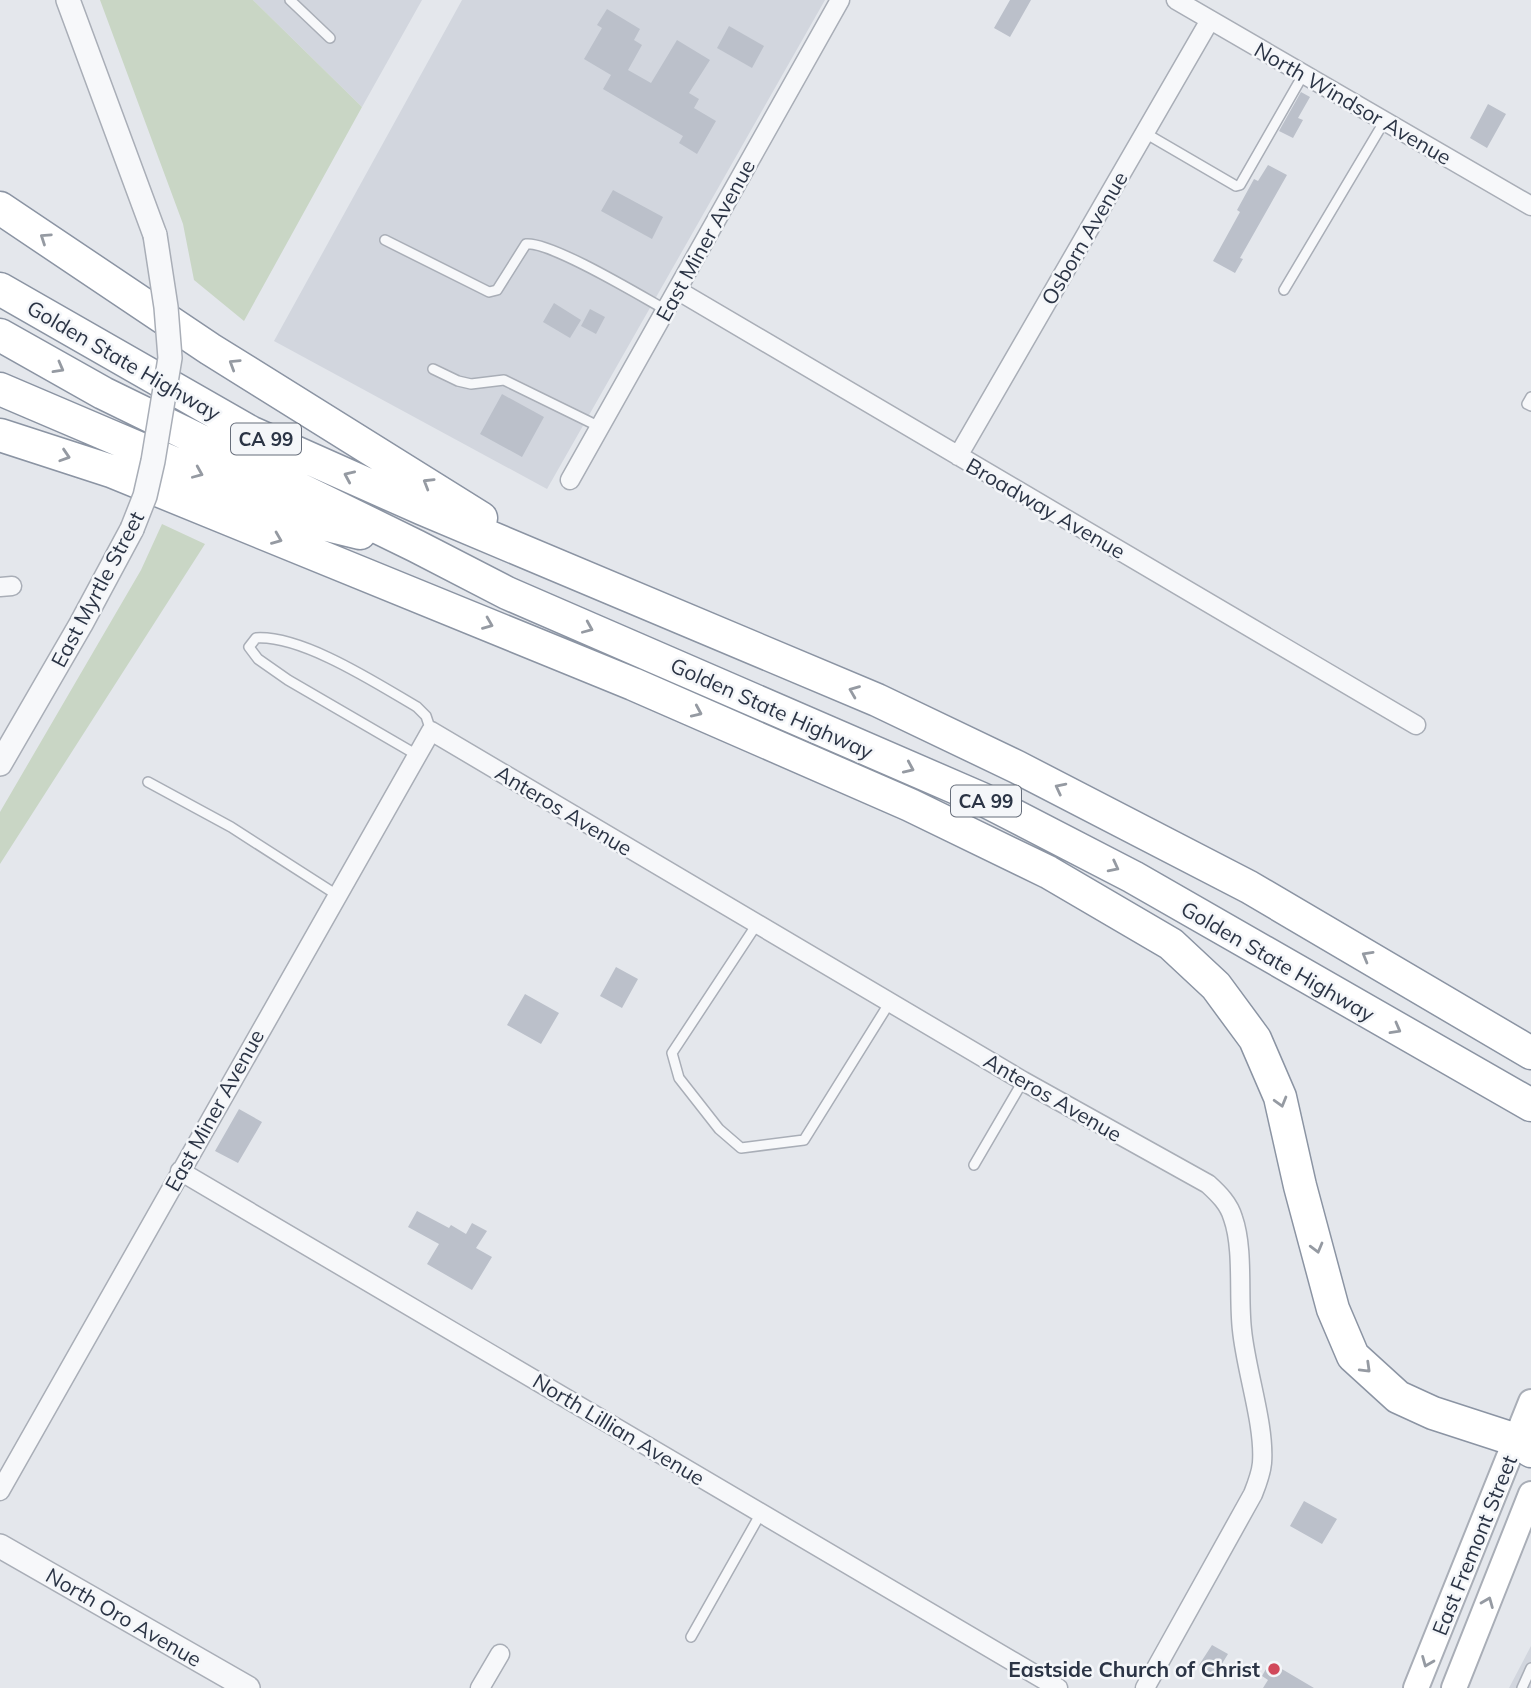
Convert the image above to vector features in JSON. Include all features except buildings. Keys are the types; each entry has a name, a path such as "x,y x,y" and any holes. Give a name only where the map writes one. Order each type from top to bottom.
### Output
{"highway":[{"path":"0,208 210,349 432,485 546,561"},
{"name":"Golden State Highway","path":"0,289 250,432 546,561 877,700 1017,766 1249,887 1531,1053"},
{"name":"Golden State Highway","path":"0,335 103,393 507,593 982,799 1133,877 1531,1105"},
{"path":"0,389 307,520 416,546"},
{"path":"0,435 111,471 646,690 910,805 1048,872 1171,944 1216,986 1255,1039 1280,1097 1300,1186 1334,1309 1353,1356 1398,1397 1433,1413 1526,1442"}],"main road":[{"name":"East Fremont Street","path":"1416,1688 1526,1442 1531,1402"},
{"name":"East Fremont Street","path":"1454,1688 1531,1494"}],"street":[{"name":"East Myrtle Street","path":"0,764 132,529 145,496 153,461 170,358 166,307 155,235 68,0"},
{"name":"East Miner Avenue","path":"570,480 840,0"},
{"name":"North Windsor Avenue","path":"1176,0 1531,206"},
{"name":"Osborn Avenue","path":"958,456 1210,20"},
{"name":"Broadway Avenue","path":"677,290 1416,725"},
{"name":"East Miner Avenue","path":"0,1491 430,731"},
{"name":"Anteros Avenue","path":"430,731 1023,1081 1208,1184 1227,1204 1234,1219 1244,1349 1261,1440 1260,1474 1253,1494 1145,1688"},
{"name":"North Lillian Avenue","path":"180,1171 1058,1688"},
{"name":"North Oro Avenue","path":"0,1546 248,1688"},
{"path":"480,1688 500,1654"}],"lane":[{"path":"290,0 330,38"},
{"path":"1144,133 1240,186 1303,75"},
{"path":"1284,290 1384,122"},
{"path":"385,240 489,292 497,290 526,244 535,243 579,263 666,310"},
{"path":"433,369 458,382 471,384 503,380 600,427"},
{"path":"1531,397 1527,404 1531,406"},
{"path":"417,754 288,680 258,659 249,647 256,638 270,637 320,654 417,707 426,716 430,731"},
{"path":"148,782 231,827 337,895"},
{"path":"757,924 672,1053 679,1078 719,1129 741,1148 804,1140 890,1002"},
{"path":"974,1165 1023,1081"},
{"path":"691,1637 761,1513"},
{"path":"1522,1688 1531,1668"}],"shaded area":[{"path":"253,0 422,0 362,107"},
{"path":"462,0 825,0 547,489 274,341"},
{"path":"1531,1646 1531,1688 1509,1688"}],"green space":[{"path":"100,0 253,0 362,107 244,321 194,280 183,224"},
{"path":"162,524 205,544 0,864 0,812 141,570"}],"place":[{"name":"Eastside Church of Christ","path":"1274,1669"}]}
